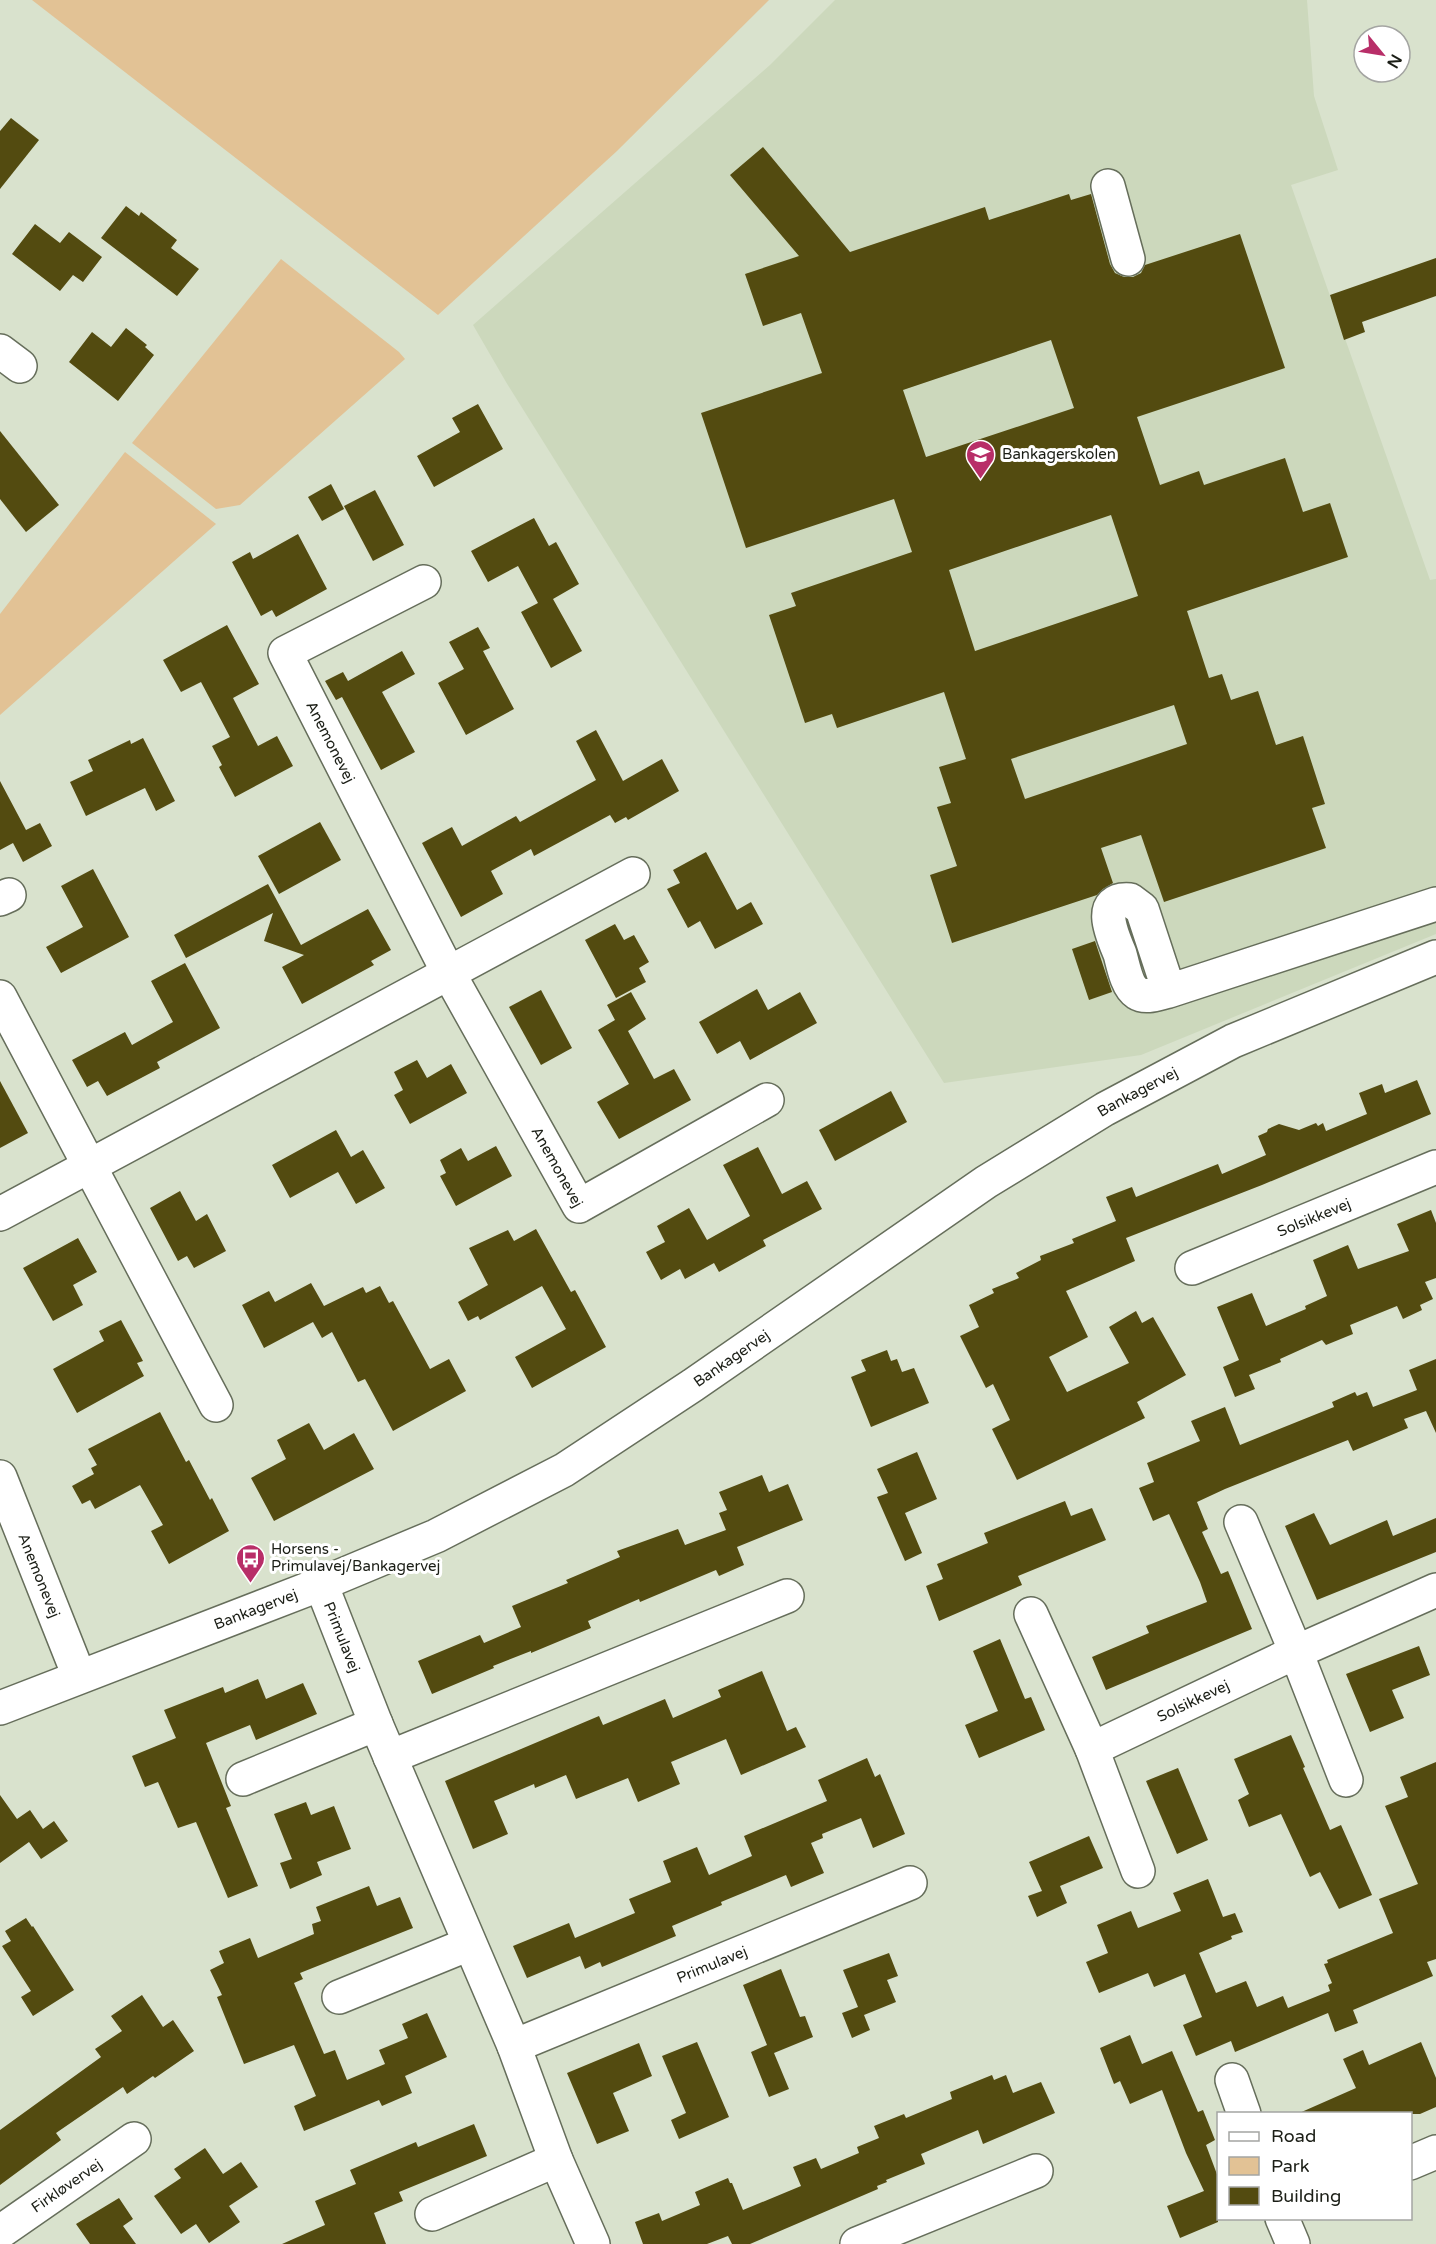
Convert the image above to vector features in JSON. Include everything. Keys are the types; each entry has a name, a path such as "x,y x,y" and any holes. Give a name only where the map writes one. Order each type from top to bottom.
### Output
{"street":[{"path":"1108,186 1128,259"},
{"name":"Anemonevej","path":"424,582 285,653 448,972 579,1206 766,1100"},
{"path":"0,1214 633,874"},
{"path":"1169,991 1436,904"},
{"name":"Bankagervej","path":"0,1708 321,1584 436,1536 564,1470 693,1385 986,1182 1105,1109 1233,1041 1436,957"},
{"path":"0,997 216,1405"},
{"name":"Solsikkevej","path":"1192,1268 1436,1167"},
{"name":"Anemonevej","path":"0,1477 79,1676"},
{"path":"1241,1522 1296,1652 1346,1780"},
{"name":"Primulavej","path":"321,1584 376,1724 514,2046 556,2160 593,2244"},
{"name":"Solsikkevej","path":"1092,1749 1296,1652 1436,1590"},
{"path":"390,1757 788,1596"},
{"path":"1031,1614 1092,1749 1138,1871"},
{"path":"243,1779 376,1724"},
{"name":"Primulavej","path":"514,2046 910,1883"},
{"path":"339,1997 469,1944"},
{"path":"1232,2080 1243,2112"},
{"name":"Firkløvervej","path":"0,2232 134,2139"},
{"path":"1412,2162 1436,2152"},
{"path":"432,2214 556,2160"},
{"path":"857,2244 1035,2171"},
{"path":"1283,2220 1293,2244"}],"shaded area":[{"name":"Bankagerskolen","path":"835,0 1307,0 1314,96 1338,170 1291,185 1430,580 1436,579 1436,934 1141,1055 944,1083 506,382 473,325 770,65"}],"green space":[{"path":"32,0 769,0 617,151 438,315"},
{"path":"281,259 405,359 240,505 216,509 132,443"},
{"path":"125,452 216,524 0,715 0,614"}],"building":[{"path":"11,118 39,140 0,189 0,131"},
{"path":"763,147 850,252 985,207 989,220 1069,194 1071,200 1091,194 1110,264 1115,273 1124,277 1133,277 1141,273 1145,265 1240,234 1285,368 1137,417 1160,485 1199,471 1204,485 1285,458 1303,512 1330,503 1348,557 1187,611 1209,678 1222,674 1231,700 1258,691 1276,745 1303,736 1325,804 1312,808 1326,848 1164,902 1141,835 1101,848 1113,883 1097,895 952,943 930,875 957,866 937,807 951,803 939,767 966,759 944,692 837,728 832,714 805,723 769,615 796,606 791,593 912,552 894,499 746,548 701,413 822,373 801,313 763,326 745,274 799,256 730,175","holes":["1051,340 1074,408 926,457 903,390","1111,515 1138,596 975,651 949,570","1174,705 1187,744 1025,799 1011,759"]},
{"path":"126,206 139,216 141,212 177,240 171,248 199,269 177,296 101,238"},
{"path":"35,224 60,243 69,232 102,257 83,282 73,275 60,291 12,254"},
{"path":"1436,258 1436,296 1362,322 1365,332 1344,340 1330,295"},
{"path":"126,328 147,345 145,347 154,355 118,401 69,362 92,332 111,347"},
{"path":"478,404 503,449 434,487 417,456 460,432 452,418"},
{"path":"0,431 59,505 26,532 0,499"},
{"path":"331,484 344,509 322,521 308,497"},
{"path":"375,490 404,545 373,561 344,506"},
{"path":"534,518 549,546 556,542 579,584 553,599 582,651 551,668 521,612 538,603 518,566 488,582 471,551"},
{"path":"298,534 327,589 276,617 272,610 261,616 232,562 250,552 253,559"},
{"path":"227,625 259,684 233,698 258,746 277,736 293,766 235,797 219,767 222,765 212,746 230,737 201,682 181,692 163,660"},
{"path":"478,627 490,648 483,651 514,709 466,735 438,683 464,669 449,642"},
{"path":"402,651 415,674 382,692 415,752 381,770 342,697 336,700 325,681 343,672 348,681"},
{"path":"596,730 623,781 662,759 679,791 628,820 626,817 615,823 610,815 534,856 531,849 491,871 503,894 461,917 422,843 452,827 462,846 516,816 520,822 596,780 576,741"},
{"path":"143,738 175,801 156,811 145,788 86,816 70,782 93,771 88,760 130,740 131,744"},
{"path":"0,781 26,830 40,823 52,846 23,862 13,843 0,850"},
{"path":"320,822 341,860 279,894 258,856"},
{"path":"706,852 737,910 751,902 763,924 715,949 700,921 688,928 667,889 680,883 673,870"},
{"path":"93,869 129,937 61,973 46,947 83,927 61,886"},
{"path":"268,884 301,945 368,909 391,950 371,961 374,965 302,1004 282,967 304,955 264,941 273,913 186,958 174,935"},
{"path":"615,924 624,940 634,935 649,962 639,968 646,982 616,998 585,940"},
{"path":"1095,941 1112,992 1089,1000 1072,949"},
{"path":"185,963 220,1028 157,1062 160,1068 107,1096 98,1081 87,1087 72,1060 125,1032 132,1045 173,1022 151,981"},
{"path":"757,989 768,1010 800,992 817,1023 750,1060 740,1041 717,1054 699,1022"},
{"path":"541,990 572,1048 541,1065 509,1007"},
{"path":"631,992 646,1019 628,1031 654,1079 674,1069 691,1100 619,1139 597,1102 629,1084 598,1030 615,1020 607,1005"},
{"path":"417,1060 427,1078 451,1064 467,1093 410,1124 394,1095 403,1090 394,1072"},
{"path":"1417,1080 1431,1114 1262,1185 1126,1238 1135,1261 1066,1291 1088,1337 1049,1357 1067,1392 1129,1363 1109,1327 1136,1311 1142,1323 1153,1317 1186,1375 1137,1402 1145,1418 1017,1480 992,1429 1010,1420 993,1384 986,1388 960,1336 979,1327 969,1305 994,1293 992,1289 1019,1278 1016,1273 1041,1260 1040,1256 1074,1243 1072,1239 1116,1221 1106,1197 1132,1187 1136,1197 1218,1164 1222,1174 1266,1155 1258,1136 1267,1132 1268,1129 1279,1124 1299,1130 1316,1123 1318,1126 1323,1123 1326,1131 1367,1114 1359,1093 1382,1084 1385,1093"},
{"path":"0,1081 28,1133 0,1148"},
{"path":"891,1091 907,1122 835,1161 819,1130"},
{"path":"336,1130 351,1157 363,1150 385,1188 356,1204 338,1172 290,1198 272,1165"},
{"path":"496,1146 512,1176 456,1206 440,1176 446,1173 440,1160 461,1148 468,1161"},
{"path":"758,1147 782,1194 807,1181 822,1209 763,1240 766,1246 719,1272 714,1263 685,1279 680,1269 661,1280 646,1252 665,1242 657,1226 689,1208 707,1240 750,1216 723,1165"},
{"path":"180,1191 196,1221 207,1214 226,1251 194,1268 187,1256 178,1261 150,1208"},
{"path":"1431,1210 1436,1223 1436,1278 1425,1282 1433,1299 1420,1305 1422,1310 1403,1319 1397,1306 1350,1325 1353,1334 1326,1345 1322,1340 1280,1359 1281,1362 1249,1375 1255,1389 1235,1397 1223,1367 1239,1360 1217,1307 1252,1293 1266,1326 1306,1309 1305,1306 1327,1296 1313,1260 1348,1245 1358,1269 1409,1251 1397,1224"},
{"path":"536,1229 571,1292 575,1290 606,1347 532,1388 515,1357 566,1329 542,1286 480,1320 478,1316 468,1321 458,1302 488,1285 469,1248 508,1230 514,1241"},
{"path":"78,1238 97,1272 73,1285 83,1305 53,1321 23,1268"},
{"path":"311,1283 324,1306 363,1287 366,1293 380,1286 389,1303 393,1301 430,1369 449,1359 466,1391 393,1431 365,1379 358,1382 332,1332 322,1338 313,1322 264,1348 242,1305 269,1291 275,1302"},
{"path":"121,1320 143,1361 137,1363 144,1376 77,1413 53,1369 104,1341 99,1331"},
{"path":"887,1350 891,1361 897,1359 902,1372 914,1368 929,1403 871,1427 851,1377 866,1371 861,1360"},
{"path":"1436,1359 1436,1433 1426,1411 1404,1419 1408,1428 1353,1451 1348,1440 1197,1502 1208,1529 1202,1532 1221,1574 1228,1571 1252,1629 1106,1690 1092,1657 1149,1633 1146,1626 1207,1602 1169,1514 1153,1521 1139,1488 1154,1482 1147,1463 1200,1441 1191,1421 1225,1407 1240,1445 1334,1407 1332,1402 1355,1392 1357,1396 1367,1392 1373,1407 1417,1390 1409,1370"},
{"path":"160,1412 186,1462 189,1460 229,1531 169,1564 151,1531 163,1525 140,1485 95,1509 90,1500 82,1504 72,1486 94,1474 91,1468 97,1465 88,1449"},
{"path":"309,1423 324,1450 354,1433 374,1469 274,1521 251,1478 286,1459 277,1440"},
{"path":"917,1452 937,1499 905,1513 922,1553 905,1561 877,1497 888,1493 877,1469"},
{"path":"762,1475 769,1492 788,1484 803,1520 737,1547 744,1565 719,1576 716,1570 640,1602 639,1599 588,1621 591,1628 493,1666 494,1668 432,1694 418,1661 480,1635 484,1643 521,1627 512,1606 568,1583 566,1580 620,1557 617,1551 678,1529 685,1545 726,1530 719,1513 727,1510 719,1492"},
{"path":"1065,1501 1071,1516 1092,1508 1106,1540 1018,1576 1022,1585 939,1621 926,1586 943,1579 937,1564 988,1543 984,1533"},
{"path":"1314,1513 1330,1545 1387,1520 1393,1536 1436,1518 1436,1552 1317,1600 1285,1526"},
{"path":"1000,1639 1025,1699 1031,1697 1045,1730 979,1758 965,1725 998,1711 973,1651"},
{"path":"1419,1646 1430,1675 1392,1690 1404,1718 1370,1732 1346,1674"},
{"path":"762,1671 787,1731 796,1727 806,1747 741,1775 726,1739 671,1762 680,1784 638,1802 628,1778 576,1799 566,1775 535,1788 534,1784 494,1801 508,1834 473,1849 445,1781 599,1716 603,1725 665,1699 673,1718 721,1697 718,1690"},
{"path":"258,1679 266,1699 303,1683 317,1714 256,1740 250,1725 206,1743 231,1806 226,1808 258,1886 228,1898 196,1822 178,1828 158,1782 145,1787 132,1756 176,1738 164,1710 223,1687 225,1693"},
{"path":"1291,1735 1330,1830 1341,1825 1372,1895 1339,1909 1320,1872 1310,1877 1281,1814 1249,1827 1238,1800 1249,1794 1234,1759"},
{"path":"867,1758 875,1777 880,1774 905,1834 873,1848 861,1818 822,1834 823,1838 811,1843 824,1873 791,1887 786,1875 721,1902 722,1905 672,1926 676,1936 602,1967 600,1962 585,1969 580,1956 527,1978 513,1946 569,1923 575,1938 635,1913 629,1899 671,1882 663,1861 697,1847 709,1875 752,1856 744,1836 827,1801 818,1780"},
{"path":"1436,1762 1436,1959 1427,1962 1433,1976 1353,2010 1358,2023 1335,2032 1328,2013 1235,2052 1231,2041 1196,2056 1183,2025 1202,2017 1185,1974 1154,1987 1148,1973 1099,1993 1086,1962 1108,1953 1097,1925 1131,1911 1138,1928 1181,1911 1173,1893 1208,1879 1223,1917 1235,1913 1243,1932 1199,1953 1216,1993 1246,1981 1257,2007 1283,1996 1288,2008 1330,1991 1328,1985 1332,1983 1324,1964 1328,1963 1327,1960 1393,1933 1379,1899 1418,1884 1385,1806 1408,1797 1400,1777"},
{"path":"1178,1768 1208,1840 1177,1854 1146,1781"},
{"path":"0,1795 17,1819 30,1810 43,1829 54,1821 68,1841 41,1859 29,1842 0,1863"},
{"path":"306,1802 311,1815 334,1806 351,1849 317,1862 322,1875 290,1889 280,1863 292,1859 274,1814"},
{"path":"1089,1836 1103,1868 1060,1886 1067,1903 1037,1917 1028,1896 1042,1891 1029,1862"},
{"path":"369,1886 377,1906 400,1897 413,1928 300,1973 303,1979 294,1983 324,2054 335,2050 347,2080 385,2064 379,2050 408,2038 402,2024 427,2013 447,2057 405,2076 412,2093 382,2106 379,2100 304,2131 294,2106 316,2096 294,2045 244,2064 217,1997 222,1995 210,1970 224,1963 219,1951 250,1938 258,1958 314,1934 312,1924 321,1921 316,1907"},
{"path":"26,1918 74,1990 33,2016 21,1997 31,1991 2,1946 11,1941 5,1931"},
{"path":"889,1953 898,1976 887,1980 896,2002 864,2015 870,2030 852,2038 842,2013 858,2007 843,1970"},
{"path":"781,1969 800,2017 805,2016 813,2037 774,2053 789,2089 769,2097 751,2052 767,2045 743,1985"},
{"path":"142,1995 163,2027 173,2020 194,2051 127,2094 123,2087 56,2133 61,2140 0,2185 0,2130 101,2057 95,2049 122,2031 111,2016"},
{"path":"1130,2035 1142,2064 1172,2051 1198,2112 1203,2110 1215,2140 1206,2145 1217,2174 1218,2222 1180,2238 1167,2206 1204,2191 1186,2153 1162,2090 1130,2104 1120,2081 1114,2084 1100,2048"},
{"path":"697,2042 729,2117 679,2139 671,2120 686,2113 662,2056"},
{"path":"1421,2042 1436,2078 1436,2107 1420,2114 1412,2114 1412,2112 1302,2112 1356,2088 1343,2059 1363,2050 1369,2065"},
{"path":"639,2043 652,2076 613,2093 629,2131 597,2144 567,2073"},
{"path":"992,2075 994,2080 1006,2075 1013,2093 1041,2082 1055,2113 983,2144 978,2130 921,2154 925,2164 886,2180 887,2182 877,2186 878,2189 750,2244 732,2244 728,2236 707,2244 643,2244 635,2222 659,2213 662,2221 700,2205 695,2192 728,2178 743,2210 801,2186 793,2167 816,2158 821,2169 859,2153 857,2147 879,2138 874,2126 904,2114 906,2118 952,2099 950,2092"},
{"path":"474,2124 487,2156 399,2192 403,2201 374,2213 386,2244 282,2244 325,2225 315,2201 356,2184 350,2170 416,2142 418,2147"},
{"path":"205,2148 223,2174 241,2162 258,2187 229,2206 240,2222 209,2243 196,2224 181,2234 154,2196 181,2178 174,2169"},
{"path":"119,2198 133,2219 123,2226 136,2244 90,2244 76,2224"}],"place":[{"name":"Bankagerskolen","path":"981,480"},
{"name":"Horsens - Primulavej/Bankagervej","path":"250,1584"}]}
